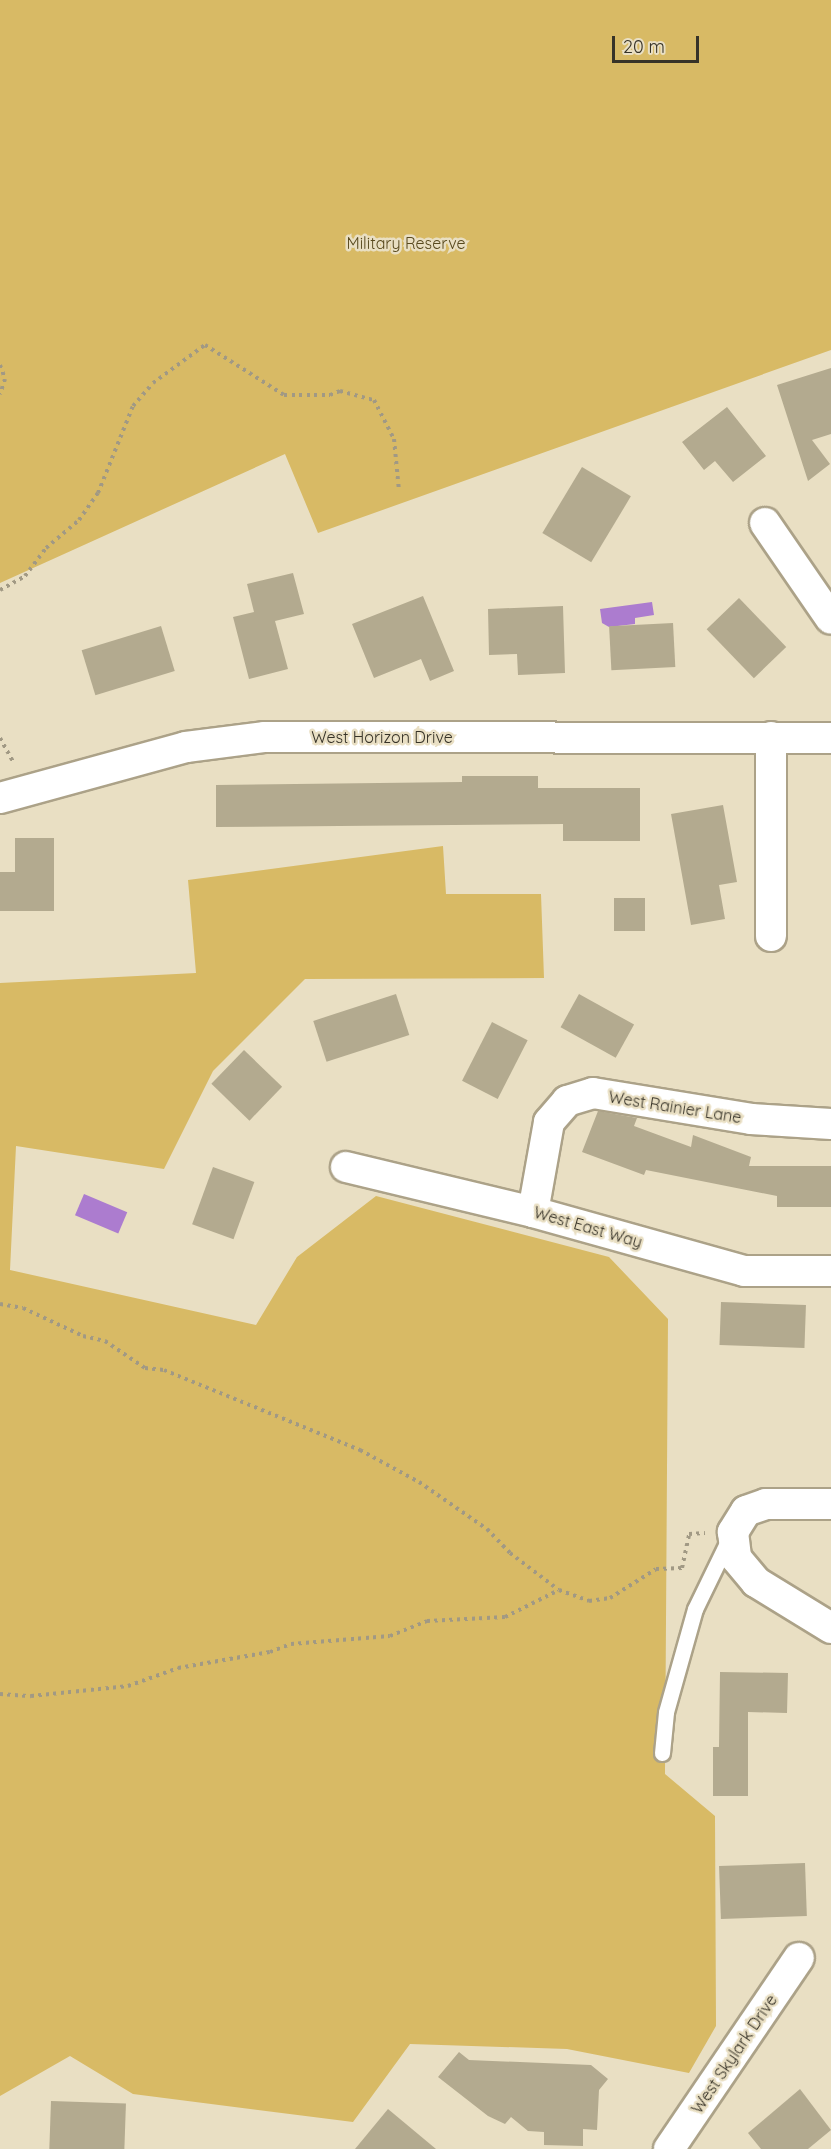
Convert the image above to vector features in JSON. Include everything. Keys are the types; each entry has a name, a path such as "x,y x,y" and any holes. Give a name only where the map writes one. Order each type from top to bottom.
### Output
{"street":[{"path":"765,523 831,620"},
{"name":"West Horizon Drive","path":"0,798 186,747 264,737 831,738"},
{"path":"771,737 771,936"},
{"name":"West Rainier Lane","path":"533,1212 549,1122 567,1101 593,1093 752,1119 831,1124"},
{"name":"West East Way","path":"346,1167 533,1212 744,1271 831,1271"},
{"path":"831,1504 766,1504 739,1521 736,1558 756,1582 831,1628"},
{"name":"West Skylark Drive","path":"669,2149 799,1958"}],"lane":[{"path":"662,1753 666,1712 695,1609 739,1521"}],"path":[{"path":"0,590 26,576 46,548 79,520 98,493 133,406 153,383 205,345 284,395 330,395 340,391 374,400 394,440 399,492"},
{"path":"0,364 5,379 0,394"},
{"path":"0,1304 23,1308 83,1336 105,1341 145,1368 164,1370 360,1450 419,1482 487,1529 510,1553 559,1590 589,1601 610,1598 656,1569 682,1568 689,1534 739,1521"},
{"path":"0,1694 31,1696 128,1686 178,1668 270,1652 291,1644 390,1636 427,1621 505,1617 559,1590"}],"green space":[{"name":"Military Reserve","path":"0,0 831,0 831,350 318,533 285,454 0,583"},
{"path":"443,846 446,894 541,894 544,978 305,979 213,1071 164,1169 16,1146 10,1270 256,1325 297,1257 376,1196 609,1257 668,1319 665,1774 715,1816 716,2026 689,2073 567,2049 410,2044 353,2122 133,2094 70,2056 0,2096 0,983 196,973 188,880"}],"shaded area":[{"path":"652,602 654,615 635,618 635,624 609,627 602,623 600,609"},
{"path":"84,1194 127,1212 118,1234 75,1215"}],"building":[{"path":"831,368 831,434 812,440 830,464 808,481 777,385"},
{"path":"727,407 766,456 733,482 715,461 704,470 682,442"},
{"path":"582,467 631,496 591,562 542,533"},
{"path":"293,573 304,614 275,621 288,669 249,679 233,617 254,612 247,584"},
{"path":"423,596 454,671 430,681 421,659 374,678 352,624"},
{"path":"739,598 786,647 754,678 707,629"},
{"path":"563,606 565,673 518,675 517,654 489,655 488,609"},
{"path":"673,623 675,667 611,670 609,626"},
{"path":"161,626 175,671 95,695 82,650"},
{"path":"462,776 538,776 538,788 640,788 640,841 563,841 563,824 216,827 216,785 462,782"},
{"path":"723,805 737,882 719,885 725,919 691,925 671,814"},
{"path":"15,838 54,838 54,911 0,911 0,872 15,872"},
{"path":"614,898 645,898 645,931 614,931"},
{"path":"396,994 409,1035 327,1062 313,1021"},
{"path":"579,994 634,1025 616,1058 561,1027"},
{"path":"492,1022 528,1040 498,1099 462,1081"},
{"path":"244,1050 282,1087 249,1121 211,1084"},
{"path":"598,1111 637,1118 634,1126 691,1147 693,1135 751,1157 749,1166 831,1166 831,1207 777,1207 777,1196 646,1170 644,1175 582,1152"},
{"path":"213,1167 254,1182 233,1239 192,1224"},
{"path":"721,1302 806,1305 804,1348 719,1345"},
{"path":"720,1672 788,1673 787,1713 748,1712 748,1796 713,1796 713,1747 719,1747"},
{"path":"805,1863 807,1916 721,1919 719,1866"},
{"path":"459,2052 469,2060 591,2065 608,2079 599,2090 597,2130 583,2129 583,2146 544,2145 544,2132 528,2131 511,2117 505,2124 488,2116 438,2077"},
{"path":"800,2089 831,2130 808,2149 761,2149 748,2133"},
{"path":"51,2101 126,2104 124,2149 49,2149"},
{"path":"388,2109 436,2149 355,2149"}]}
